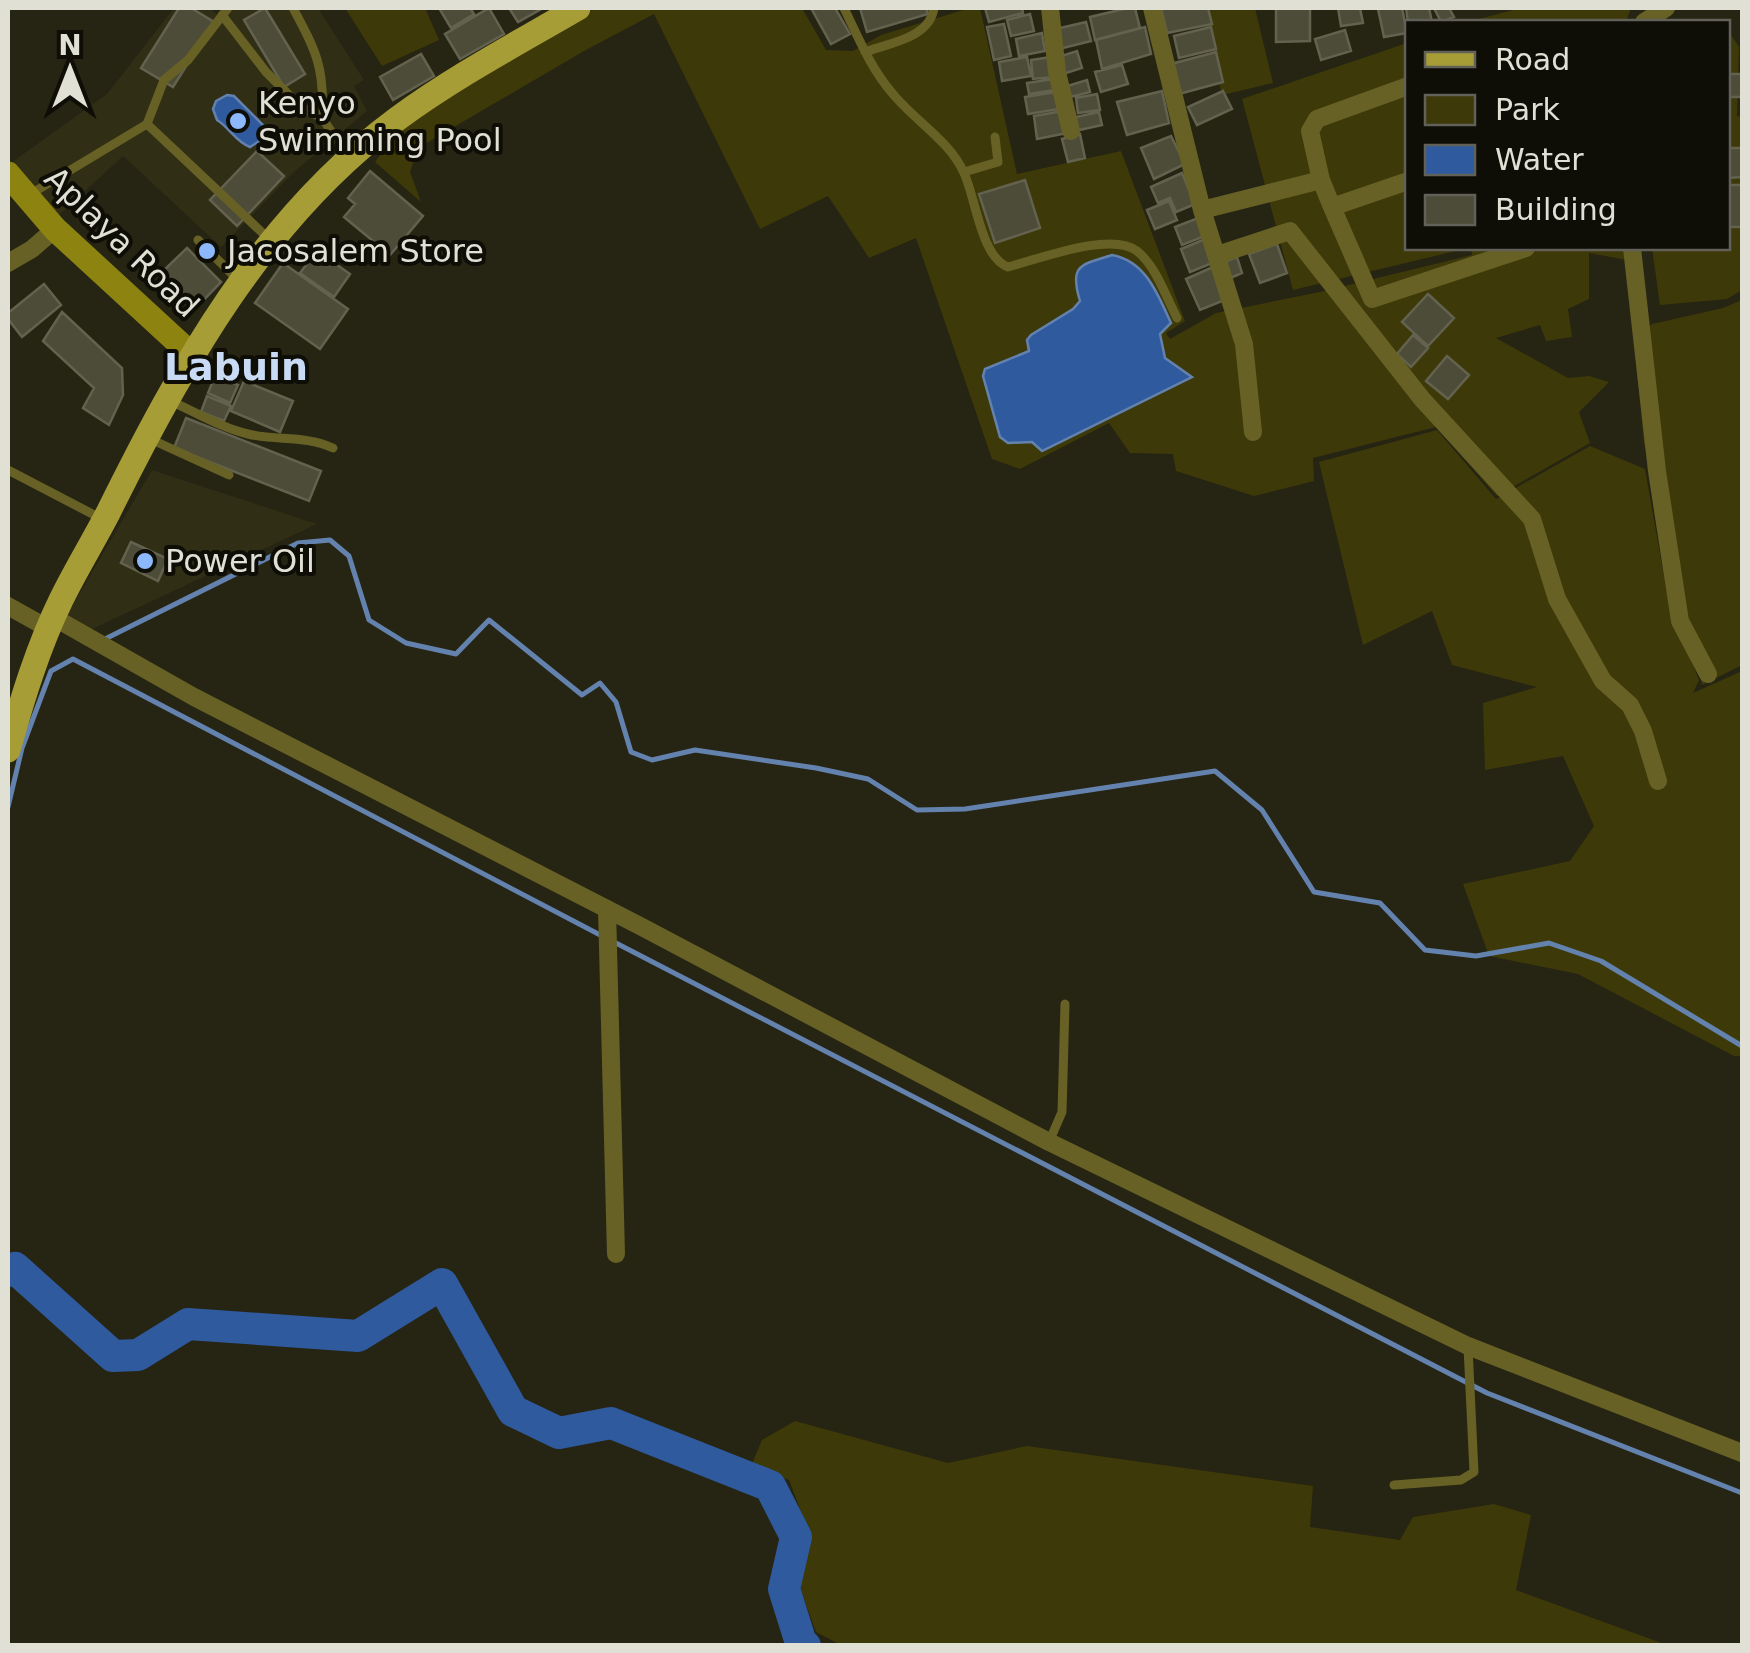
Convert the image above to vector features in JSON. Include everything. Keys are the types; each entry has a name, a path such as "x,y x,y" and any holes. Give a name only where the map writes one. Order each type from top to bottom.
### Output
{"main road":[{"path":"8,750 51,623 146,437 240,282 271,241 351,159 397,119 578,8"}],"street":[{"path":"1050,8 1071,131"},
{"path":"1152,8 1202,210 1244,344 1253,432"},
{"path":"1405,87 1312,124 1321,180 1372,299 1520,250"},
{"name":"Aplaya Road","path":"8,174 55,229 193,356"},
{"path":"1202,210 1321,180"},
{"path":"1332,207 1405,182"},
{"path":"8,263 55,229"},
{"path":"1217,255 1290,231 1422,399 1532,519 1557,599 1603,681 1630,705 1643,731 1658,781"},
{"path":"1632,250 1655,456 1680,622 1708,674"},
{"path":"8,606 51,623 1049,1142 1469,1351 1742,1453"},
{"path":"607,910 616,1254"}],"lane":[{"path":"293,8 319,57 324,89 322,118"},
{"path":"844,8 864,52 892,93 953,154 964,172 997,263 1008,267 1099,244 1119,243 1136,251 1150,267 1177,318"},
{"path":"864,52 922,30 934,15 934,8"},
{"path":"26,197 147,124 164,80 188,60 225,11 266,72 301,107 322,118 351,159"},
{"path":"147,124 271,241"},
{"path":"964,172 998,162 996,137"},
{"path":"198,240 240,282"},
{"path":"166,399 243,433 297,437 332,448"},
{"path":"146,437 229,475"},
{"path":"8,470 104,520"},
{"path":"1049,1142 1062,1112 1065,1004"},
{"path":"1394,1485 1461,1480 1474,1472 1469,1351"}],"shaded area":[{"path":"174,8 208,8 218,15 229,8 318,8 364,80 354,86 367,111 294,172 221,247 123,156 44,229 8,165 107,94"},
{"path":"152,470 317,524 90,630 65,618"}],"green space":[{"path":"345,8 425,8 439,40 382,66"},
{"path":"596,8 802,8 826,50 853,51 881,35 980,8 1017,174 1121,151 1185,321 1166,333 1170,339 1216,313 1472,255 1471,250 1627,250 1627,260 1589,253 1589,299 1568,309 1572,337 1546,341 1540,325 1496,338 1568,378 1589,376 1609,382 1579,412 1590,443 1497,496 1436,427 1313,458 1314,481 1254,496 1176,471 1173,454 1130,453 1109,423 1020,469 992,459 916,238 869,258 828,196 760,229 654,14 418,148 410,172 421,202 375,162 398,129"},
{"path":"1255,8 1273,83 1222,95 1202,12"},
{"path":"1521,8 1631,8 1627,20 1475,20"},
{"path":"1730,33 1739,47 1742,290 1727,299 1660,305 1652,250 1730,250"},
{"path":"1405,44 1405,250 1460,250 1293,290 1242,99"},
{"path":"1742,300 1742,665 1702,685 1644,443 1634,340 1652,324"},
{"path":"1437,430 1496,499 1590,446 1645,469 1669,605 1699,680 1693,693 1742,671 1742,1056 1734,1056 1578,974 1489,956 1463,884 1570,861 1594,826 1563,756 1485,770 1483,703 1537,687 1452,665 1432,611 1363,645 1319,462"},
{"path":"795,1421 948,1463 1027,1446 1313,1486 1310,1527 1400,1540 1413,1517 1494,1504 1531,1515 1516,1590 1667,1645 841,1645 816,1632 800,1588 811,1538 789,1480 751,1466 762,1440"}],"water":[{"name":"Kenyo Swimming Pool","path":"234,96 266,128 267,136 250,147 217,120 213,109 216,101"},
{"path":"1112,255 1134,264 1149,281 1171,323 1160,334 1165,358 1192,377 1042,451 1032,442 1008,443 1000,437 983,376 985,369 1029,351 1027,340 1031,335 1080,301 1076,280 1080,268"}],"building":[{"path":"179,8 191,8 214,22 173,87 141,68"},
{"path":"265,8 305,74 284,87 244,20"},
{"path":"439,8 470,8 474,14 451,28"},
{"path":"489,8 504,34 460,59 445,34"},
{"path":"509,8 543,8 518,22"},
{"path":"811,8 835,8 850,34 831,44"},
{"path":"860,8 926,8 928,14 867,32"},
{"path":"985,8 1022,8 1023,13 989,22"},
{"path":"1135,8 1140,28 1095,40 1090,17"},
{"path":"1161,8 1208,8 1212,24 1167,33"},
{"path":"1276,8 1310,8 1310,41 1276,42"},
{"path":"1338,8 1360,8 1363,23 1341,26"},
{"path":"1402,8 1405,33 1384,37 1378,9"},
{"path":"1406,8 1429,8 1432,20 1408,20"},
{"path":"1434,8 1449,8 1454,17 1440,20"},
{"path":"1030,14 1034,31 1011,36 1007,20"},
{"path":"1086,22 1091,41 1059,49 1056,29"},
{"path":"1004,24 1011,56 994,60 987,27"},
{"path":"1145,27 1151,54 1102,69 1096,40"},
{"path":"1211,27 1216,49 1179,58 1174,36"},
{"path":"1345,30 1351,51 1321,60 1315,39"},
{"path":"1042,33 1045,51 1019,56 1016,39"},
{"path":"1077,51 1082,68 1063,74 1058,57"},
{"path":"1216,52 1223,82 1179,94 1171,64"},
{"path":"421,54 434,76 393,100 380,77"},
{"path":"1027,57 1031,76 1002,81 999,62"},
{"path":"1051,57 1054,77 1033,79 1031,60"},
{"path":"1122,65 1128,84 1101,92 1095,72"},
{"path":"1730,74 1742,74 1742,97 1730,97"},
{"path":"1053,79 1055,90 1029,94 1027,83"},
{"path":"1087,80 1090,92 1070,97 1067,86"},
{"path":"1162,91 1169,123 1127,135 1117,102"},
{"path":"1223,91 1232,109 1197,125 1188,107"},
{"path":"1056,92 1059,109 1028,114 1025,97"},
{"path":"1097,94 1100,110 1078,113 1076,98"},
{"path":"1063,111 1067,133 1037,139 1034,116"},
{"path":"1099,112 1102,125 1075,131 1072,118"},
{"path":"1080,134 1085,158 1068,162 1062,139"},
{"path":"1171,136 1185,164 1154,179 1141,148"},
{"path":"1730,148 1742,148 1742,177 1730,178"},
{"path":"257,151 284,176 237,226 210,200"},
{"path":"370,171 423,216 390,255 344,217 355,204 348,198"},
{"path":"1182,173 1195,204 1176,212 1170,198 1158,203 1151,187"},
{"path":"1025,180 1040,228 995,243 979,194"},
{"path":"1730,185 1742,185 1742,227 1730,227"},
{"path":"1169,201 1177,220 1155,229 1147,210"},
{"path":"1198,218 1205,236 1182,245 1175,227"},
{"path":"1208,238 1217,261 1190,272 1181,249"},
{"path":"1277,244 1287,273 1260,283 1249,254"},
{"path":"187,248 221,282 196,308 161,273"},
{"path":"317,251 350,274 334,297 300,273"},
{"path":"1237,257 1242,273 1228,279 1222,263"},
{"path":"283,263 348,309 320,349 255,303"},
{"path":"1213,267 1227,299 1200,310 1186,279"},
{"path":"44,284 61,305 22,337 8,319 8,313"},
{"path":"1428,294 1454,318 1428,346 1402,322"},
{"path":"62,312 122,368 123,395 109,425 83,408 94,388 43,341"},
{"path":"1413,335 1428,348 1411,367 1397,354"},
{"path":"1447,356 1469,375 1448,399 1426,381"},
{"path":"215,376 238,385 230,403 208,393"},
{"path":"244,381 293,401 280,432 231,411"},
{"path":"207,396 231,406 224,421 201,412"},
{"path":"186,418 321,471 309,501 174,448"},
{"name":"Power Oil","path":"131,542 168,559 158,581 121,563"}],"waterway":[{"path":"105,639 298,543 330,540 349,556 369,620 406,643 456,654 489,620 582,695 600,683 616,702 631,752 652,760 695,750 816,768 868,779 917,810 965,809 1215,771 1262,810 1314,892 1380,903 1425,950 1476,956 1549,943 1601,961 1742,1046"},
{"path":"8,807 22,748 51,671 73,659 604,937"},
{"path":"614,942 1487,1393 1742,1493"},
{"path":"8,1271 15,1268 113,1356 138,1355 188,1324 358,1336 442,1284 513,1411 559,1433 611,1423 770,1486 796,1537 784,1589 805,1646"}],"place":[{"name":"Kenyo Swimming Pool","path":"238,121"},
{"name":"Jacosalem Store","path":"207,251"},
{"name":"Power Oil","path":"145,561"}],"district":[{"name":"Labuin","path":"236,367"}]}
